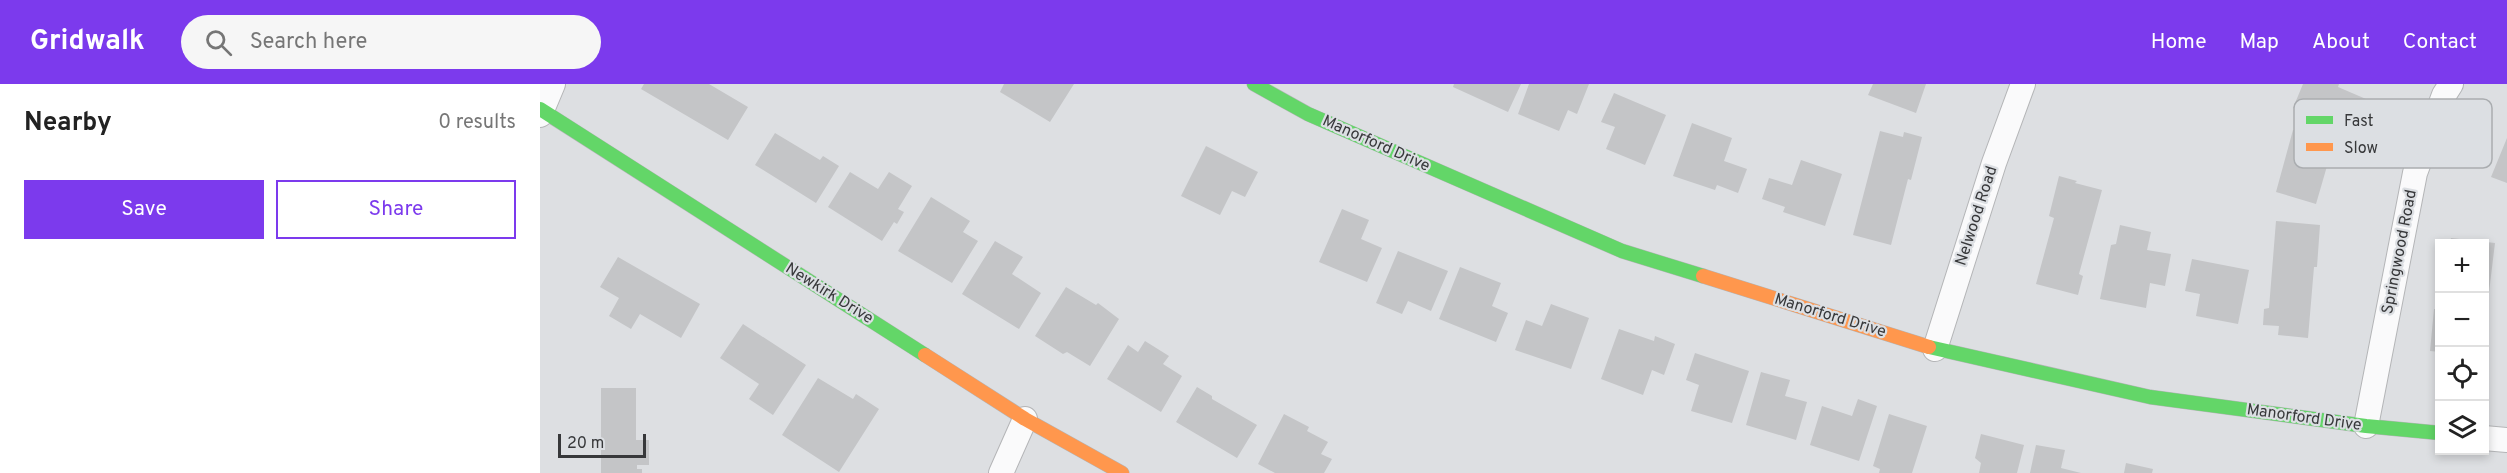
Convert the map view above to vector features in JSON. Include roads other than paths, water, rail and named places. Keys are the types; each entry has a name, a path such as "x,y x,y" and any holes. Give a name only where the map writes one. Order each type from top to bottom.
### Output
{"street":[{"path":"540,115 540,109 553,84"},
{"name":"Manorford Drive","path":"1254,84 1308,114 1622,251 1935,349 2150,397 2366,426 2435,433"},
{"name":"Nelwood Road","path":"1935,349 1994,163 2023,84"},
{"name":"Springwood Road","path":"2443,99 2451,84"},
{"name":"Newkirk Drive","path":"540,109 1025,418 1122,473"},
{"name":"Springwood Road","path":"2366,426 2417,168"},
{"path":"1001,473 1025,418"},
{"path":"2489,438 2507,440"}]}
